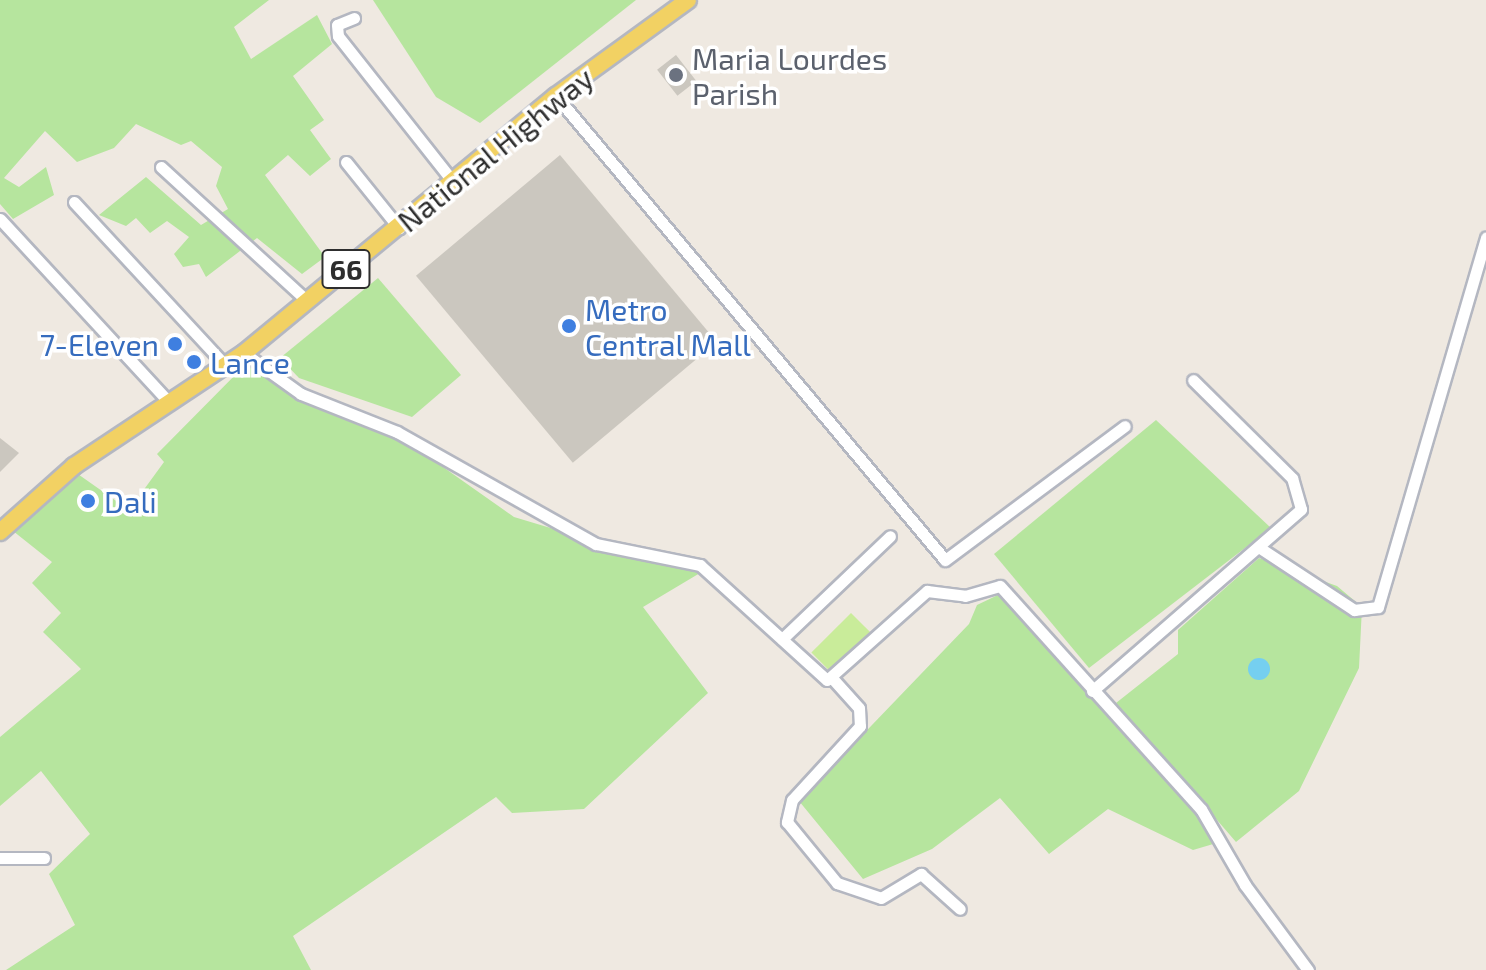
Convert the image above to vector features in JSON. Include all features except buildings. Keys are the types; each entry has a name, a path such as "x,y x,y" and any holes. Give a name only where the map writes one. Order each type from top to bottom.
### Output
{"main road":[{"name":"National Highway","path":"0,532 74,466 244,353 556,96 688,0"}],"street":[{"path":"354,18 337,25 338,36 454,183"},
{"path":"556,96 945,560 978,543 1125,426"},
{"path":"346,162 399,228"},
{"path":"161,167 307,301"},
{"path":"74,202 225,365"},
{"path":"0,219 169,402"},
{"path":"1260,548 1354,610 1378,607 1486,237"},
{"path":"244,353 301,394 397,432 596,544 700,565 782,639 832,678 859,708 860,726 792,800 787,822 837,883 881,898 921,874 960,909"},
{"path":"1092,691 1294,521 1301,493 1193,380"},
{"path":"782,639 890,536"},
{"path":"832,678 927,591 965,596 994,585 1201,809 1258,905 1308,970"},
{"path":"0,858 44,858"}],"green space":[{"path":"0,0 269,0 234,27 251,59 317,15 332,44 293,76 324,120 310,130 331,159 310,176 288,155 265,175 325,257 302,274 257,238 206,277 199,264 183,267 174,254 189,237 167,221 150,233 136,218 126,226 99,215 146,177 201,225 228,209 216,186 222,167 191,141 181,145 136,124 114,148 77,162 45,131 4,178 19,187 46,167 54,195 13,219 0,204"},
{"path":"373,0 636,0 480,123 436,97"},
{"path":"378,278 461,375 412,417 299,378 280,358"},
{"path":"246,364 389,429 514,517 700,573 643,607 708,693 584,809 512,813 496,797 293,936 311,970 6,970 75,925 49,874 90,834 41,771 0,806 0,737 81,669 43,632 61,613 32,583 52,562 8,527 75,472 129,510 164,462 157,454"},
{"path":"1156,420 1271,528 1089,668 994,554"},
{"path":"1259,558 1337,586 1362,607 1359,668 1299,791 1236,842 1116,703 1178,654 1178,630"},
{"path":"1000,594 1220,842 1193,850 1108,809 1049,854 1000,798 932,849 863,879 799,801 969,624 977,605"},
{"path":"851,613 871,633 831,672 811,653"}],"water":[{"path":"1259,658 1267,661 1270,669 1267,677 1259,680 1251,677 1248,669 1251,661"}],"place":[{"name":"Maria Lourdes Parish","path":"676,75"},
{"name":"Metro Central Mall","path":"569,326"},
{"name":"7-Eleven","path":"175,344"},
{"name":"Lance","path":"194,362"},
{"name":"Dali","path":"88,501"}]}
